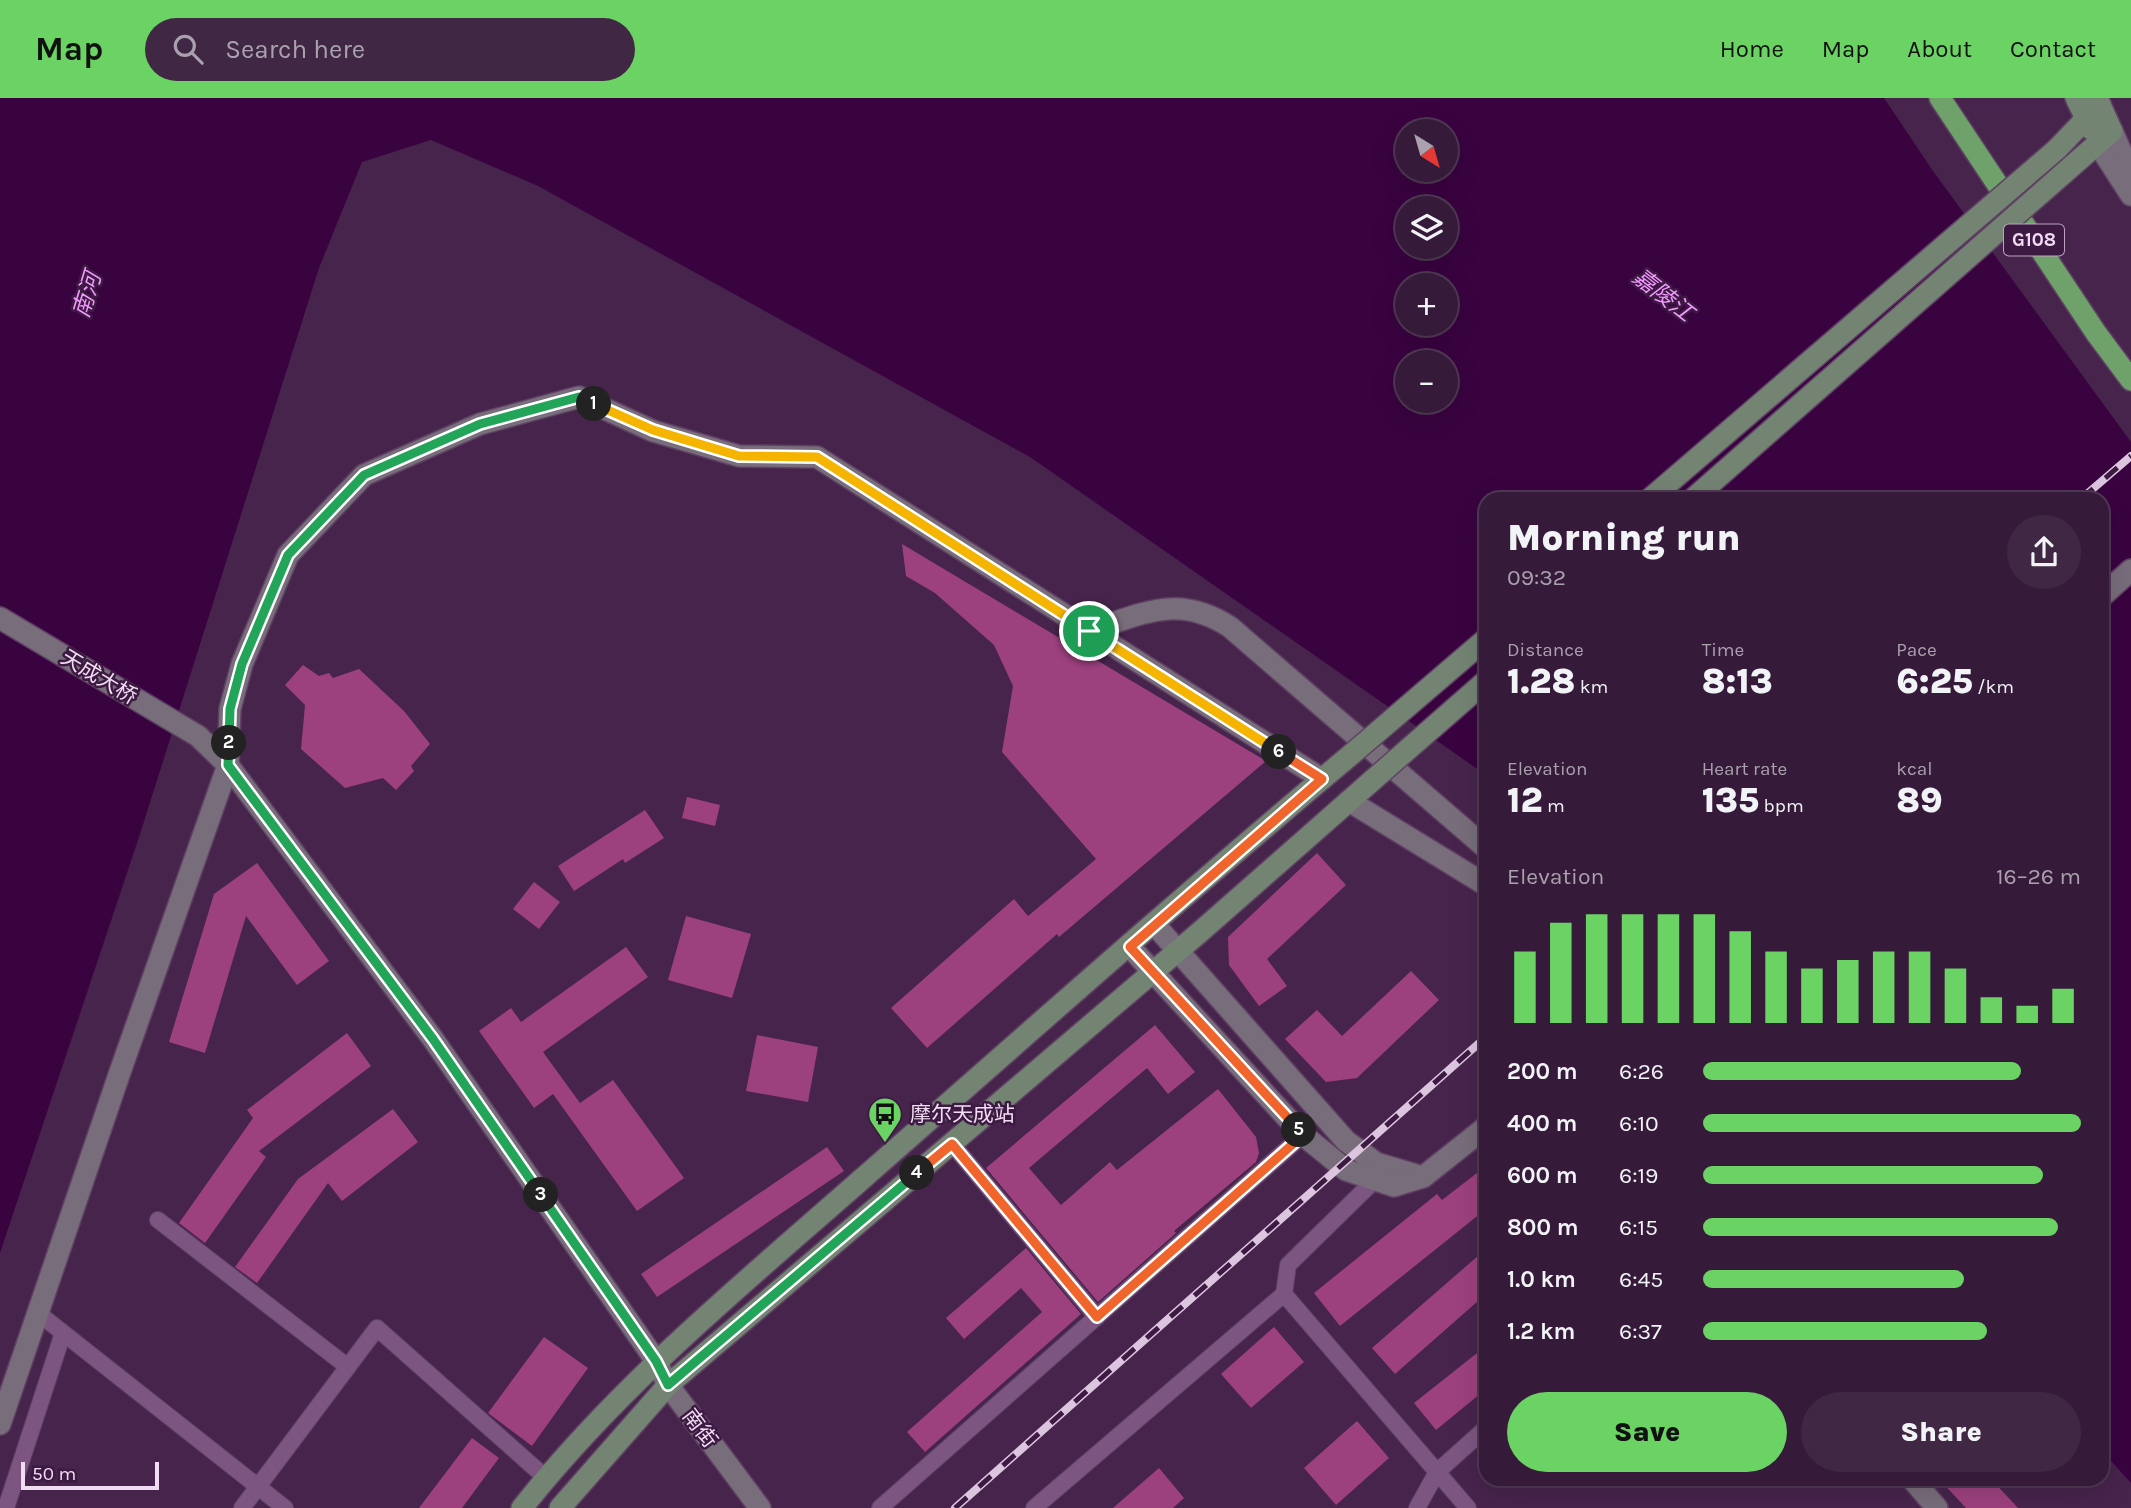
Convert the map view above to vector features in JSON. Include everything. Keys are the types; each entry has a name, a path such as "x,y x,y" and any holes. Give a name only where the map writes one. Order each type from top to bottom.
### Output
{"highway":[{"name":"G108","path":"1940,98 2131,380"}],"main road":[{"path":"1701,492 2105,137 2095,107 2076,98"},
{"path":"1658,492 2057,149 2095,107"},
{"path":"522,1508 546,1478 656,1361 1479,645"},
{"path":"560,1508 668,1385 1178,951 1479,687"}],"street":[{"path":"2105,137 2131,174"},
{"path":"2105,137 2131,195"},
{"path":"0,1424 228,765 230,709 239,675 288,555 364,475 480,424 579,397 653,430 739,456 817,457 1322,779"},
{"path":"2109,590 2131,570"},
{"path":"1089,631 1139,613 1171,607 1195,610 1217,618 1479,842"},
{"name":"天成大桥","path":"0,618 198,736"},
{"name":"南街","path":"198,736 228,765 433,1039 656,1361 668,1385 760,1508"},
{"path":"1349,801 1479,881"},
{"path":"1155,925 1346,1142 1394,1186 1423,1177 1479,1133"},
{"path":"1130,947 1303,1135 1346,1170 1381,1174"},
{"path":"880,1508 1303,1135"},
{"path":"952,1144 1097,1317"},
{"path":"1034,1508 1284,1294 1288,1265 1381,1174"},
{"path":"158,1220 348,1367"},
{"path":"1284,1294 1468,1508"},
{"path":"38,1313 285,1508"},
{"path":"242,1508 377,1328 546,1478"},
{"path":"6,1508 63,1333"},
{"path":"1417,1508 1437,1472 1479,1434"},
{"path":"1918,1486 1937,1508"}],"water":[{"path":"0,98 1884,98 1933,171 2131,442 2131,1483 2109,1459 2109,492 1479,492 1479,770 1030,457 538,186 431,140 362,162 319,268 140,834 0,1253"}],"building":[{"path":"902,544 1266,761 1059,937 1057,934 927,1048 891,1008 1014,899 1028,916 1096,859 1002,752 1013,686 994,645 935,593 906,576"},
{"path":"303,665 319,676 329,673 333,678 359,669 404,711 430,744 411,766 414,771 396,790 383,778 345,788 301,749 305,705 285,685"},
{"path":"687,797 720,805 715,826 682,818"},
{"path":"645,810 664,838 625,863 623,859 574,891 558,866"},
{"path":"1317,853 1346,885 1267,959 1287,986 1259,1006 1229,965 1228,937"},
{"path":"257,863 329,961 297,985 246,916 205,1053 169,1042 214,894"},
{"path":"534,882 560,902 539,929 513,909"},
{"path":"686,916 751,934 732,998 668,980"},
{"path":"626,947 648,977 543,1052 580,1103 613,1080 684,1178 637,1211 553,1094 534,1108 479,1031 511,1008 521,1022"},
{"path":"1411,971 1439,1000 1357,1078 1326,1082 1285,1039 1317,1010 1342,1036"},
{"path":"1155,1025 1195,1072 1168,1094 1147,1068 1029,1168 1061,1205 1110,1162 1117,1170 1218,1089 1256,1137 1259,1153 1256,1162 1174,1231 1176,1233 1098,1302 986,1168"},
{"path":"347,1033 371,1066 259,1151 266,1157 205,1243 179,1223 253,1118 247,1110"},
{"path":"757,1035 818,1047 808,1102 746,1091"},
{"path":"393,1109 418,1142 342,1201 328,1183 257,1283 235,1267 298,1179"},
{"path":"827,1147 844,1171 657,1297 641,1274"},
{"path":"1479,1171 1479,1215 1340,1326 1314,1293 1437,1194 1442,1200"},
{"path":"1026,1248 1081,1314 925,1452 907,1432 1042,1312 1021,1288 964,1339 946,1318"},
{"path":"1479,1255 1479,1300 1395,1374 1372,1348"},
{"path":"1274,1327 1304,1362 1251,1408 1221,1374"},
{"path":"544,1337 588,1368 532,1446 488,1413"},
{"path":"1479,1352 1479,1395 1436,1430 1414,1403"},
{"path":"1357,1421 1389,1458 1336,1505 1304,1468"},
{"path":"472,1438 499,1458 462,1508 419,1508"},
{"path":"1159,1468 1184,1498 1173,1508 1113,1508"},
{"path":"1946,1486 1998,1486 2018,1508 1966,1508"}],"railway":[{"path":"2089,492 2131,456"},
{"path":"955,1508 1479,1043"}],"place":[{"name":"摩尔天成站","path":"885,1144"}],"route":[{"path":"579,397 653,430 739,456 817,457 1089,631 1322,779 1130,947 1303,1135 1097,1317 952,1144 668,1385 656,1361 433,1039 228,765 230,709 242,664 288,555 364,475 480,424 579,397"}],"water label":[{"name":"南河","path":"87,295"},
{"name":"嘉陵江","path":"1663,295"}]}
